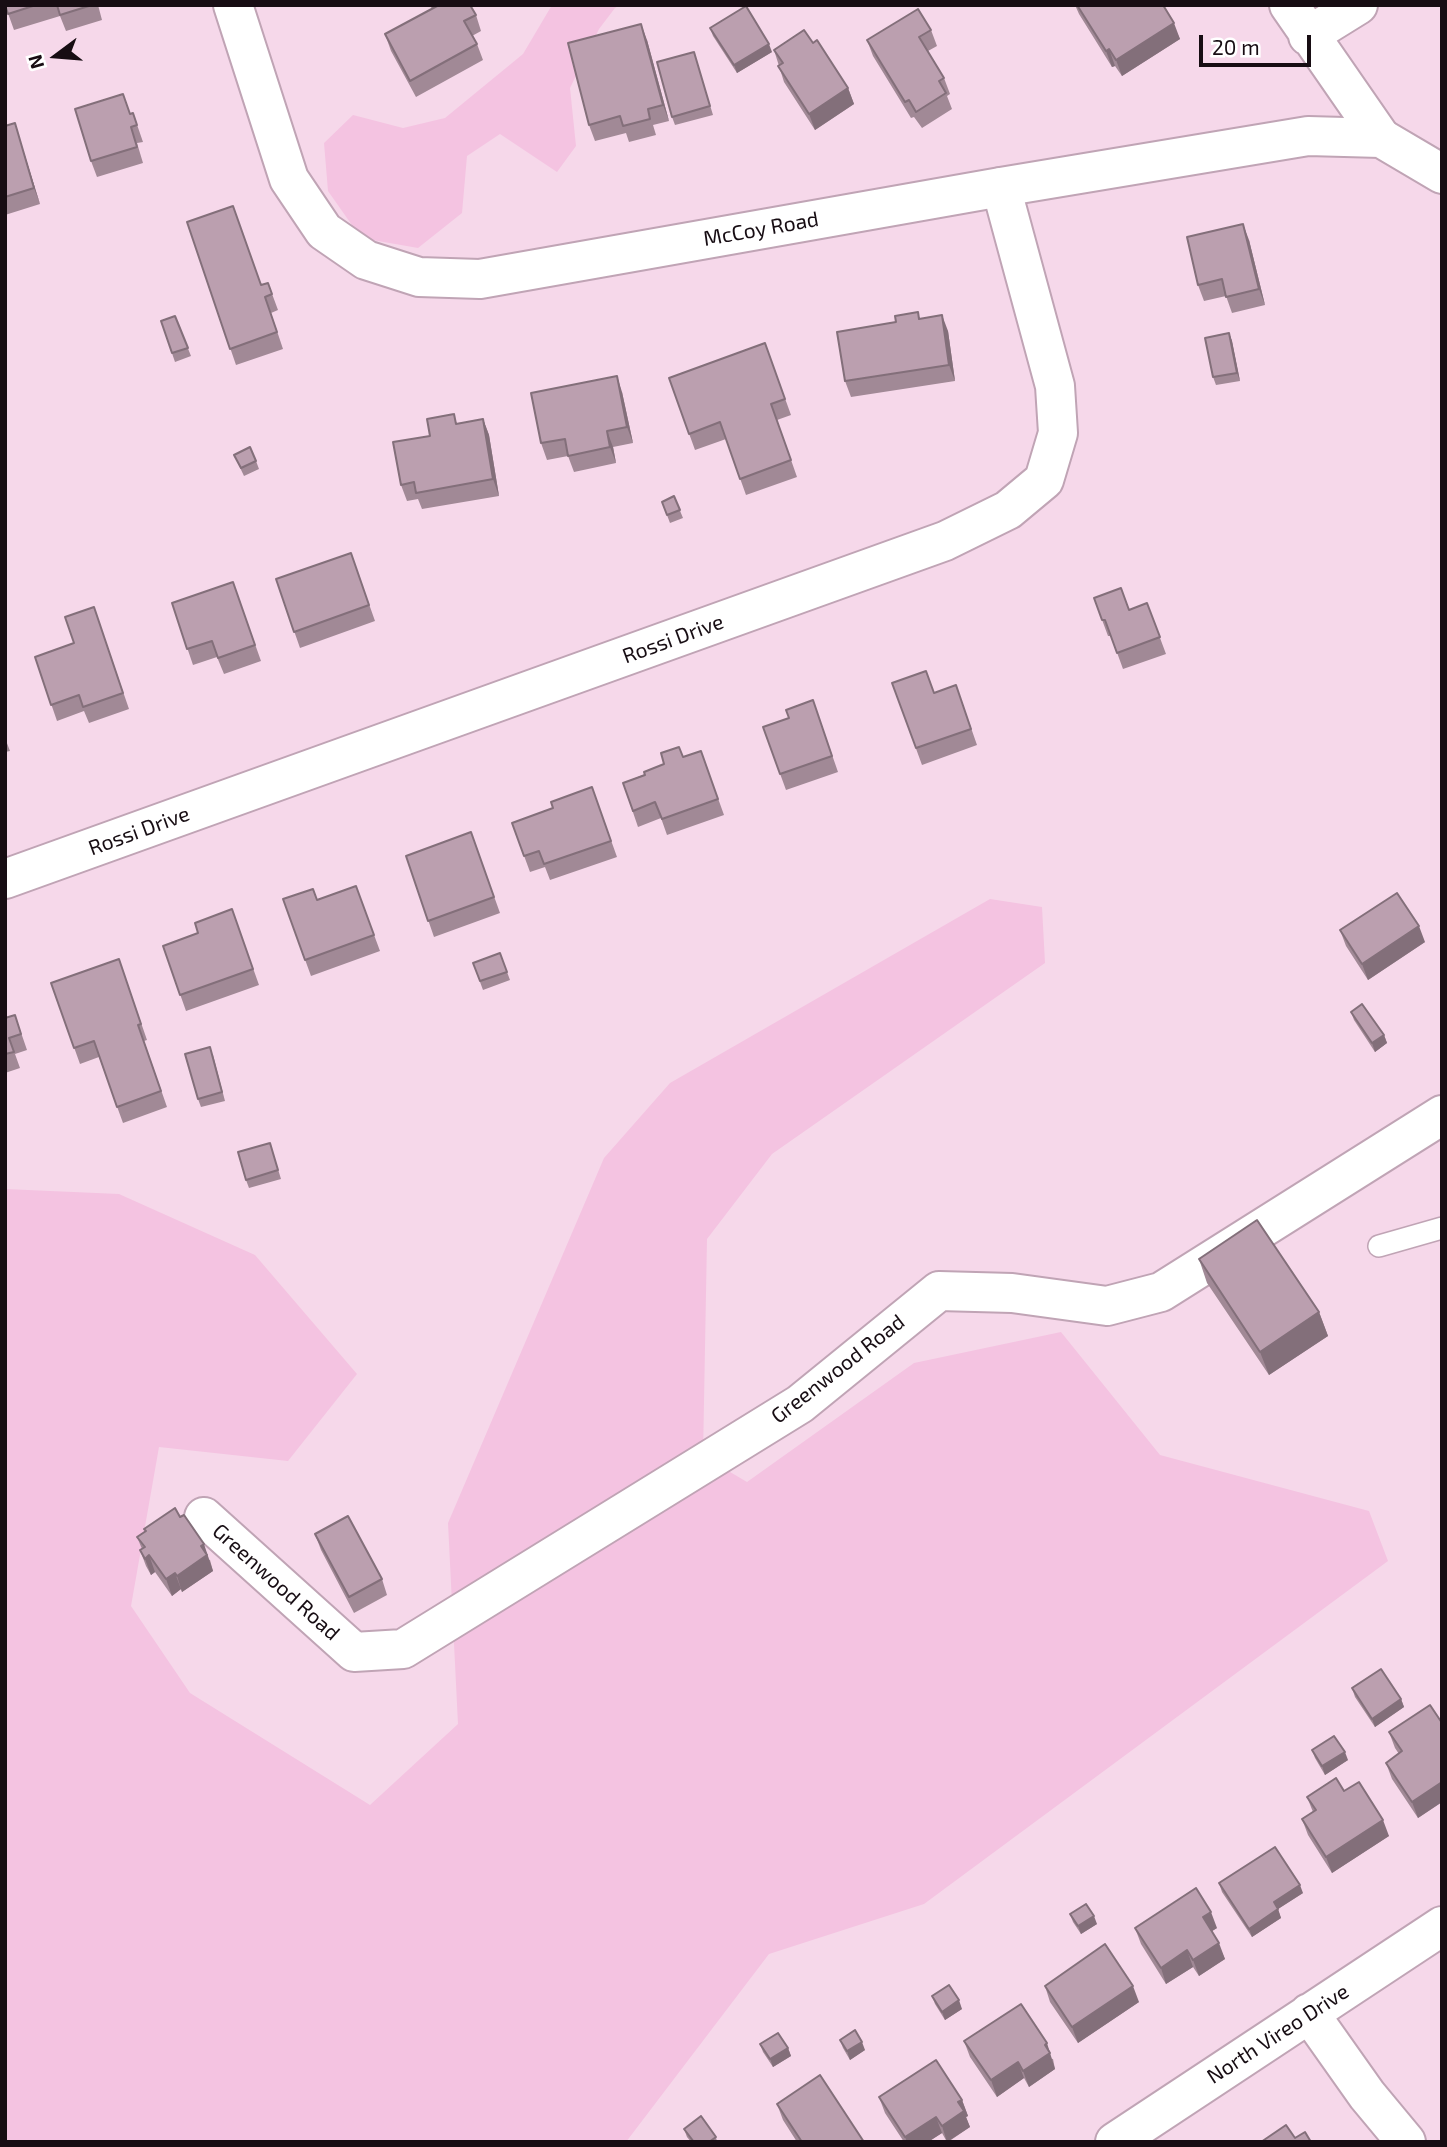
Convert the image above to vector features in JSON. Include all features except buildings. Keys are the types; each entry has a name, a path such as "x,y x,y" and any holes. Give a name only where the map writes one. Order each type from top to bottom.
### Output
{"street":[{"name":"McCoy Road","path":"233,5 289,179 324,231 366,260 419,277 480,279 1308,136 1381,138 1442,174"},
{"path":"1358,5 1298,20 1381,138"},
{"name":"Rossi Drive","path":"5,880 945,541 1008,510 1044,480 1058,433 1055,386 1001,187"},
{"name":"Greenwood Road","path":"204,1517 354,1652 403,1649 800,1404 939,1290 1012,1293 1107,1306 1161,1292 1442,1115"},
{"name":"North Vireo Drive","path":"1115,2142 1442,1926"},
{"path":"1309,2013 1367,2095 1406,2142"}],"lane":[{"path":"1380,1246 1442,1228"}],"shaded area":[{"path":"552,5 620,5 599,29 570,88 576,146 557,172 500,134 467,156 462,213 418,248 361,238 328,191 324,143 353,115 403,128 445,118 523,54"},
{"path":"990,899 1042,907 1045,963 772,1154 707,1239 703,1456 747,1482 914,1363 1061,1332 1160,1455 1369,1511 1388,1561 924,1904 769,1954 626,2142 5,2142 5,1189 119,1194 255,1255 357,1374 288,1461 159,1447 131,1606 190,1693 370,1805 458,1724 448,1523 604,1158 670,1083"}]}
